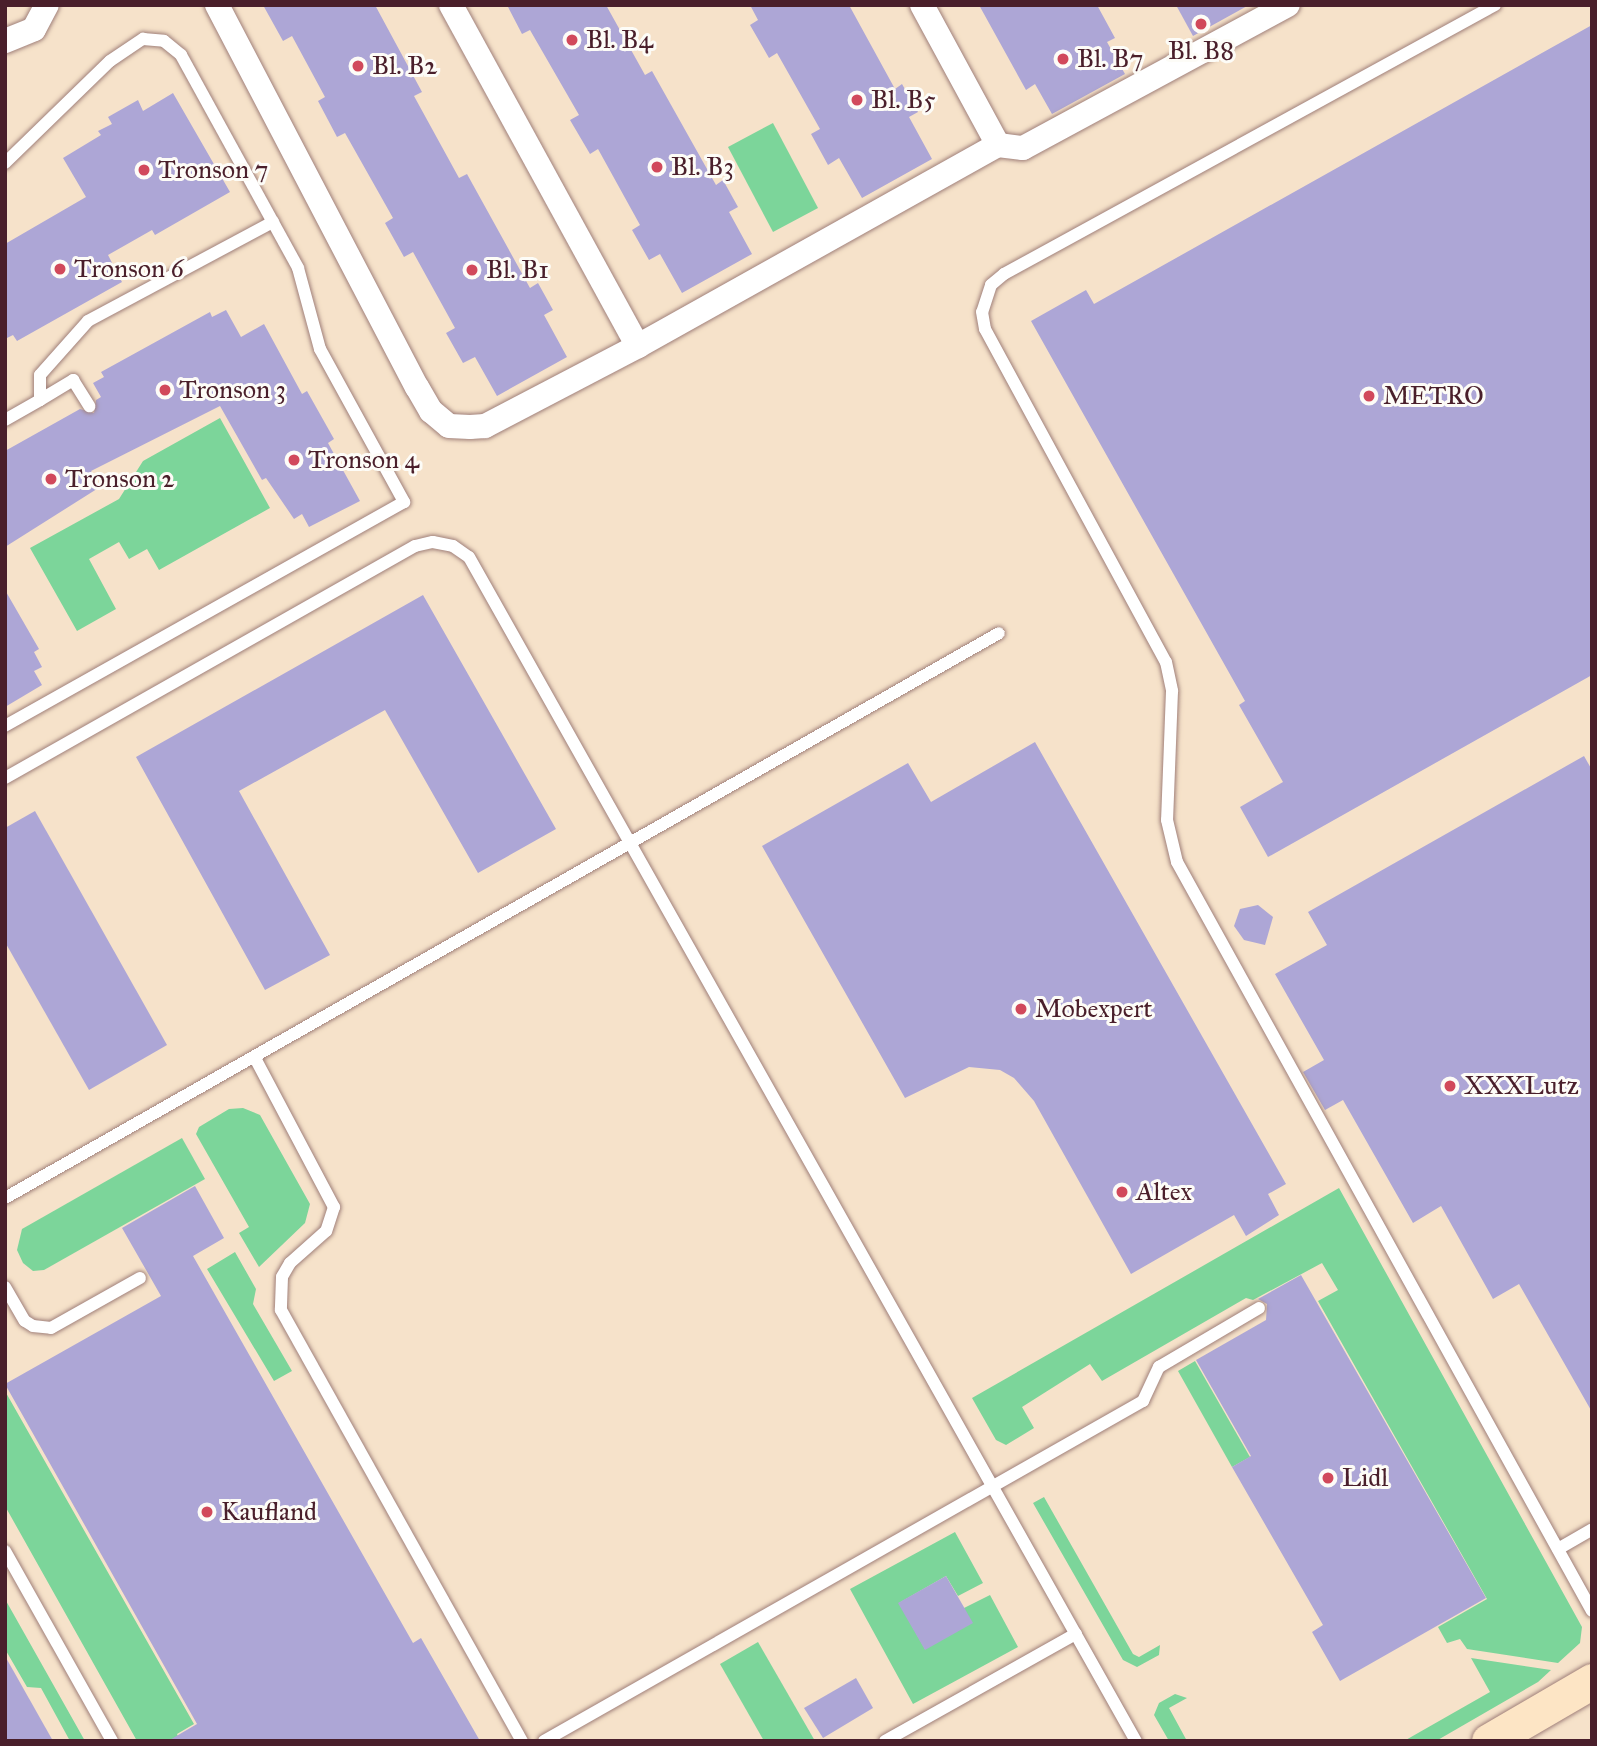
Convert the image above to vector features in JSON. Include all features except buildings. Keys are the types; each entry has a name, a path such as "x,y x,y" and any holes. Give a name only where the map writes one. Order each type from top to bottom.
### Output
{"street":[{"path":"7,42 34,29 47,5"},
{"path":"217,5 431,411 449,426 485,426 638,346 999,145 1023,148 1288,5"},
{"path":"451,5 638,346"},
{"path":"922,5 999,145"},
{"path":"1489,1741 1592,1681"}],"lane":[{"path":"1495,5 1004,274 991,285 982,312 985,329 1166,662 1172,691 1167,821 1177,862 1592,1611"},
{"path":"5,163 110,61 143,39 164,41 181,55 298,268 320,349 404,502 5,726"},
{"path":"40,400 40,375 88,321 273,222"},
{"path":"5,420 73,380 89,406"},
{"path":"5,778 415,546 433,542 453,546 469,557 1136,1741"},
{"path":"5,1198 999,633"},
{"path":"255,1058 334,1207 326,1231 290,1263 282,1277 281,1310 522,1741"},
{"path":"5,1287 26,1321 51,1328 140,1278"},
{"path":"544,1741 994,1488 1143,1401 1159,1367 1259,1308"},
{"path":"1558,1549 1592,1529"},
{"path":"5,1551 112,1741"},
{"path":"886,1741 1076,1634"}],"green space":[{"path":"773,123 818,208 773,232 728,147"},
{"path":"220,418 270,508 159,570 147,549 129,559 119,542 89,559 116,609 77,631 30,548 119,499 143,461"},
{"path":"243,1108 260,1115 310,1204 305,1223 259,1267 239,1233 249,1227 196,1134 199,1127 229,1109"},
{"path":"182,1138 205,1179 44,1270 33,1271 23,1263 17,1250 22,1229"},
{"path":"1339,1188 1582,1627 1580,1643 1558,1663 1467,1649 1460,1639 1447,1643 1438,1627 1487,1599 1318,1301 1338,1290 1322,1263 1253,1300 1246,1298 1102,1381 1090,1364 1022,1407 1034,1428 1006,1445 996,1440 972,1398"},
{"path":"235,1252 256,1289 253,1304 292,1371 274,1381 207,1269"},
{"path":"1195,1361 1250,1457 1232,1467 1178,1371"},
{"path":"5,1391 194,1724 177,1734 180,1741 137,1741 5,1506"},
{"path":"1044,1497 1133,1654 1139,1657 1160,1645 1159,1655 1137,1667 1123,1660 1033,1503"},
{"path":"955,1532 983,1583 958,1596 946,1576 899,1603 925,1649 964,1608 990,1595 1018,1647 913,1704 850,1589"},
{"path":"5,1599 85,1741 70,1741 41,1688 27,1687 5,1649"},
{"path":"758,1642 815,1741 764,1741 720,1664"},
{"path":"1471,1658 1551,1670 1538,1682 1436,1741 1404,1741 1490,1692"},
{"path":"1175,1694 1187,1698 1169,1708 1187,1741 1169,1741 1154,1715 1159,1703"}],"place":[{"name":"Bl. B8","path":"1201,24"},
{"name":"Bl. B4","path":"572,40"},
{"name":"Bl. B7","path":"1063,59"},
{"name":"Bl. B2","path":"358,66"},
{"name":"Bl. B5","path":"857,100"},
{"name":"Bl. B3","path":"657,167"},
{"name":"Tronson 7","path":"144,170"},
{"name":"Tronson 6","path":"60,269"},
{"name":"Bl. B1","path":"472,270"},
{"name":"Tronson 3","path":"165,390"},
{"name":"METRO","path":"1369,396"},
{"name":"Tronson 4","path":"294,460"},
{"name":"Tronson 2","path":"51,479"},
{"name":"Mobexpert","path":"1021,1009"},
{"name":"XXXLutz","path":"1450,1086"},
{"name":"Altex","path":"1122,1192"},
{"name":"Lidl","path":"1328,1478"},
{"name":"Kaufland","path":"207,1512"}]}
